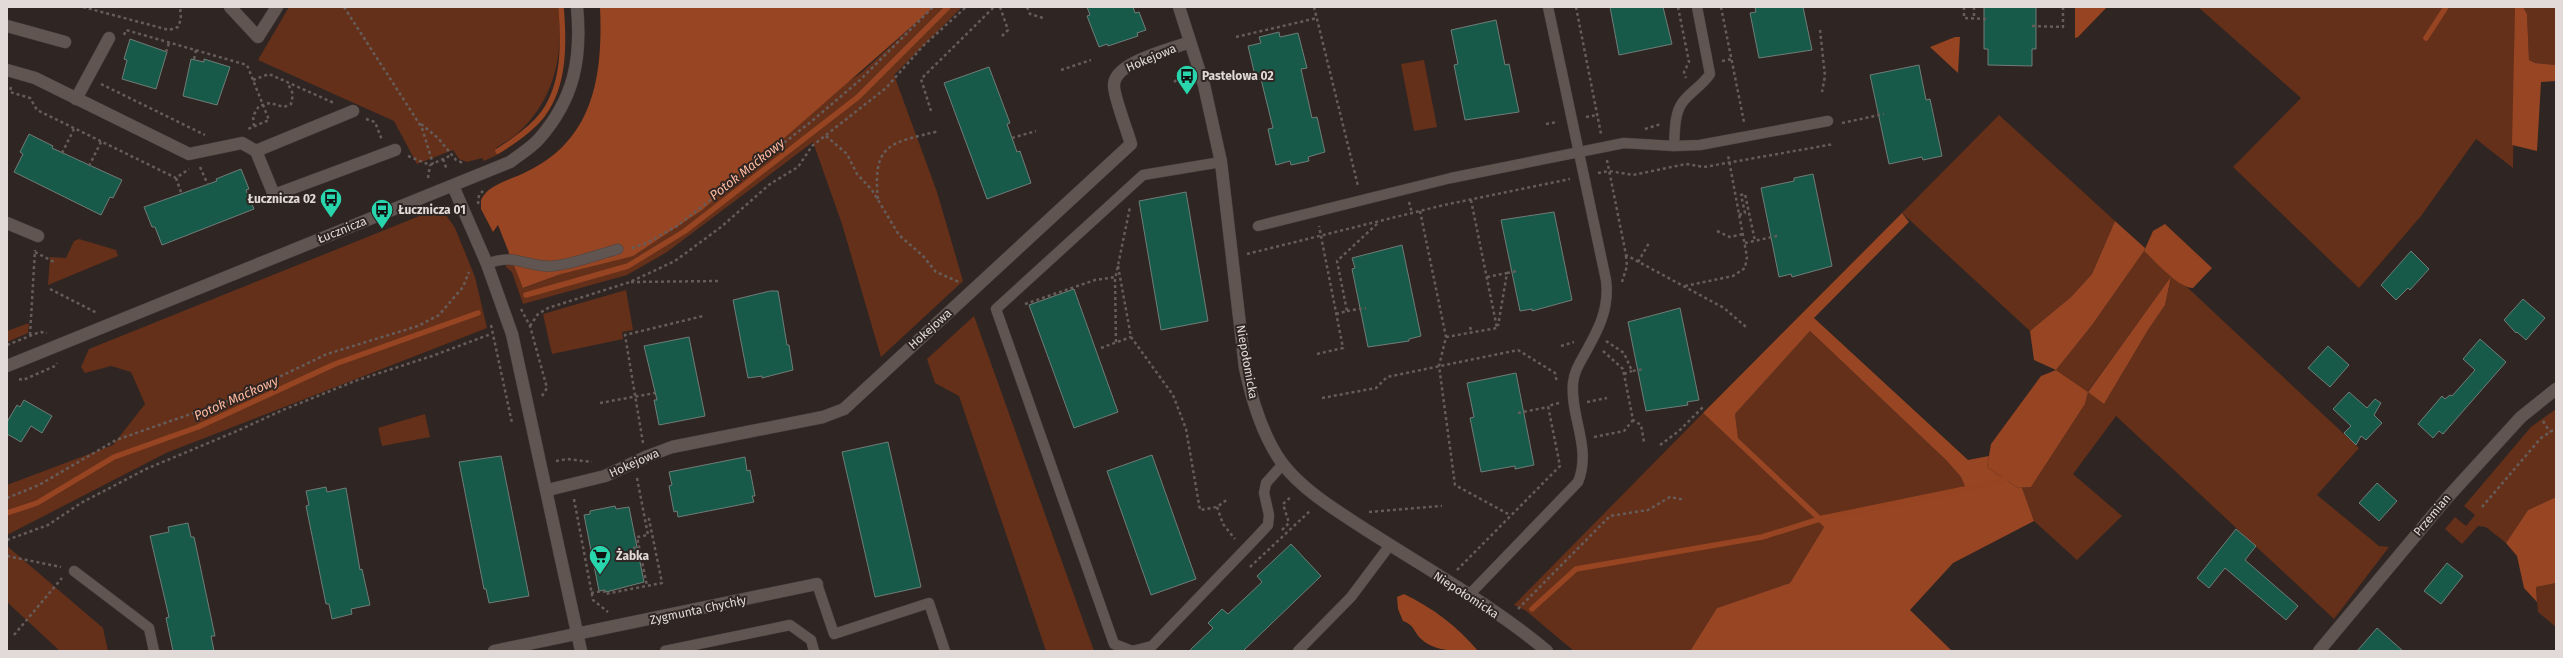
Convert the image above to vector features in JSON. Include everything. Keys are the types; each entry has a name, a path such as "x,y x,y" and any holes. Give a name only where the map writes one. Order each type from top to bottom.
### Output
{"street":[{"path":"230,7 258,37 276,7"},
{"name":"Łucznicza","path":"7,366 510,162 538,140 562,107 572,85 578,58 580,34 577,7"},
{"name":"Niepołomicka","path":"1179,7 1204,85 1221,162 1245,368 1251,394 1269,441 1283,464 1310,489 1390,545 1507,621 1547,651"},
{"path":"7,26 65,42"},
{"path":"76,99 109,38"},
{"name":"Hokejowa","path":"548,490 590,481 672,448 824,417 844,409 1131,144 1114,85 1118,72 1132,63 1190,42"},
{"path":"7,70 35,78 189,154 242,143 256,151 274,195 395,150"},
{"path":"256,151 353,111"},
{"path":"453,186 487,264 512,334 548,490 581,651"},
{"path":"7,223 38,236"},
{"name":"Przemian","path":"2319,651 2447,498 2521,417 2556,390"},
{"name":"Zygmunta Chychły","path":"494,651 578,635 817,584"}],"lane":[{"path":"1468,596 1578,482 1584,463 1582,439 1574,400 1573,381 1575,372 1603,321 1607,289 1577,152 1548,7"},
{"path":"1674,146 1675,122 1682,104 1691,94 1702,86 1710,74 1697,7"},
{"path":"1258,226 1451,178 1624,143 1674,146 1725,141 1832,122"},
{"path":"1221,162 1144,175 996,309 1114,644 1132,651 1152,646 1246,549 1268,525 1269,515 1264,493 1266,483 1283,464"},
{"path":"487,264 501,258 512,258 542,266 554,266 618,249"},
{"path":"1298,651 1351,597 1390,545"},
{"path":"69,571 149,628 154,651"},
{"path":"817,584 834,634 929,603 945,651"},
{"path":"665,651 790,625 811,640 814,651"}],"path":[{"path":"83,7 169,30 178,27 181,19 180,7"},
{"path":"344,7 419,122 433,164"},
{"path":"618,249 623,251 647,243 678,226 860,80 933,7"},
{"path":"530,326 538,314 548,308 630,282 675,261 721,227 748,201 798,168 812,146 886,88 923,46 966,7"},
{"path":"931,111 921,79 994,7"},
{"path":"1000,7 1008,30 1002,36"},
{"path":"1027,7 1030,14 1043,18"},
{"path":"1314,7 1362,200"},
{"path":"1576,7 1626,255 1627,266 1621,285"},
{"path":"1678,7 1689,62 1684,72 1691,94"},
{"path":"1721,7 1743,114"},
{"path":"1964,7 1964,18 1988,19"},
{"path":"1974,7 1974,19"},
{"path":"2032,26 2063,27 2063,7"},
{"path":"1236,37 1317,18"},
{"path":"109,38 120,42 126,30 247,65 269,120 242,131 242,143"},
{"path":"1820,30 1824,76 1822,92"},
{"path":"166,52 169,43"},
{"path":"194,59 196,50"},
{"path":"1062,70 1091,60"},
{"path":"1174,82 1188,72"},
{"path":"103,77 100,84 210,137"},
{"path":"254,126 254,112 263,104 270,103 280,107 289,106 293,101 293,94 287,82"},
{"path":"1832,122 1884,114"},
{"path":"395,150 430,165 452,155 438,138 419,122"},
{"path":"62,153 74,128"},
{"path":"878,199 875,175 882,154 892,143 939,131"},
{"path":"1012,138 1036,131"},
{"path":"826,136 847,154 857,174 878,199 899,236 923,256 936,272 948,279 964,283"},
{"path":"1684,286 1733,276 1745,268 1747,256 1745,243 1725,141"},
{"path":"89,166 100,142"},
{"path":"1609,171 1633,175 1686,164 1699,168 1730,164 1834,144"},
{"path":"198,162 208,185"},
{"path":"176,178 182,195"},
{"path":"1572,179 1573,186"},
{"path":"1245,254 1420,211 1567,180"},
{"path":"1739,215 1745,213 1742,195 1745,194 1756,241"},
{"path":"1471,200 1497,328"},
{"path":"1116,342 1116,277 1130,205"},
{"path":"1420,211 1446,337 1439,366 1454,485 1510,515"},
{"path":"1315,212 1321,232 1320,236 1343,348 1318,354"},
{"path":"1347,311 1336,261 1379,222"},
{"path":"1717,231 1730,237 1743,234"},
{"path":"30,335 35,252 38,236"},
{"path":"1745,243 1777,236"},
{"path":"1638,262 1649,243"},
{"path":"1244,248 1245,262"},
{"path":"35,252 56,263"},
{"path":"1626,255 1724,308 1746,327"},
{"path":"1118,266 1131,337 1173,395 1186,429 1200,510 1217,507 1228,499"},
{"path":"1487,277 1517,271"},
{"path":"7,498 39,486 116,440 231,400 327,354 418,326 439,315 463,287 468,272"},
{"path":"1497,328 1507,273"},
{"path":"998,313 1095,280 1116,277"},
{"path":"630,282 719,281"},
{"path":"50,289 100,315"},
{"path":"1336,314 1366,308"},
{"path":"647,586 637,536 648,535 632,452 644,446 634,396 625,335 703,316"},
{"path":"491,319 492,334 512,423"},
{"path":"1470,327 1472,332"},
{"path":"1446,337 1497,328"},
{"path":"7,540 48,525 81,503 146,468 237,432 283,410 355,381 432,356 492,334"},
{"path":"1100,348 1131,337"},
{"path":"1561,346 1568,345 1578,338"},
{"path":"1601,343 1603,339 1624,353 1632,372"},
{"path":"1601,348 1619,364 1624,374 1633,420 1641,425 1644,442"},
{"path":"1322,398 1376,388 1387,377 1518,350 1555,373 1558,388"},
{"path":"17,378 22,380 55,366 60,357"},
{"path":"1624,374 1644,369"},
{"path":"600,403 655,392"},
{"path":"1518,413 1562,403 1560,395"},
{"path":"1476,586 1455,572 1560,466 1548,407"},
{"path":"1660,445 1679,431 1703,407"},
{"path":"1582,439 1624,430 1633,420"},
{"path":"2543,421 2550,432"},
{"path":"2482,507 2541,438 2556,428"},
{"path":"555,462 566,459 597,462"},
{"path":"1520,615 1516,612 1610,516 1648,510 1670,497 1685,500"},
{"path":"575,506 593,600 608,611 610,616"},
{"path":"1371,517 1364,513 1442,506"},
{"path":"1217,507 1223,524 1246,549"},
{"path":"591,593 604,591 605,594 662,583 648,519 645,519"},
{"path":"1289,523 1294,526"},
{"path":"578,544 582,543"},
{"path":"633,548 639,547"},
{"path":"7,556 69,571 14,635"},
{"path":"583,575 588,574"}],"shaded area":[{"path":"289,7 558,7 560,42 558,58 549,90 541,105 519,132 496,148 499,154 484,161 482,158 467,162 459,159 453,150 417,164 394,121 258,60"},
{"path":"600,7 934,7 702,210 633,256 561,274 523,288 498,225 493,232 481,209 481,200 484,195 494,186 526,172 549,159 567,142 580,124 590,103 596,81 599,57"},
{"path":"934,7 962,7 894,75 937,192 963,281 881,357 842,224 813,142 667,252 627,275 523,304 512,272 506,267 509,251 524,288 561,274 861,73"},
{"path":"2075,7 2107,7 2078,37 2075,38"},
{"path":"2198,7 2515,7 2513,168 2476,139 2421,216 2359,288 2233,167 2301,98"},
{"path":"2515,7 2523,7 2527,14 2529,60 2535,63 2556,65 2556,81 2541,82 2537,151 2512,145"},
{"path":"2523,7 2556,7 2556,65 2535,63 2529,60 2527,14"},
{"path":"1955,37 1960,37 1958,73 1930,47"},
{"path":"1424,60 1437,127 1414,131 1401,64"},
{"path":"1999,115 2115,221 2092,274 2071,297 2030,331 1902,213"},
{"path":"437,211 444,212 455,228 475,277 487,328 166,453 7,535 7,485 113,445 145,404 131,372 111,366 85,373 81,367 89,349 427,213"},
{"path":"1902,213 1909,222 1814,318 1968,460 1989,456 1987,467 2018,488 2022,488 2034,521 1953,563 1910,610 1952,651 1690,651 1717,608 1790,583 1824,527 1703,413","holes":["1810,331 1946,460 1961,477 1966,489 1823,518 1738,438 1735,414"]},
{"path":"2115,221 2145,248 2144,251 2092,325 2056,370 2034,360 2030,331 2071,297 2092,274"},
{"path":"2165,224 2212,268 2193,288 2187,287 2174,279 2144,251 2153,231"},
{"path":"79,239 116,250 118,256 48,285 50,257 66,258 74,241"},
{"path":"2144,251 2171,277 2188,288 2359,448 2317,495 2379,546 2389,547 2334,619 2116,416 2073,474 2122,516 2077,560 2034,521 2022,488 2031,487 2085,404 2088,392 2056,370 2092,325","holes":["2171,278 2165,305 2148,330 2104,404 2088,391"]},
{"path":"2171,277 2165,305 2148,330 2104,404 2088,392"},
{"path":"626,290 633,330 622,332 623,339 552,354 543,314"},
{"path":"974,316 1094,651 1046,651 959,396 935,383 927,359"},
{"path":"29,323 28,333 7,342 7,331"},
{"path":"1810,331 1946,460 1961,477 1966,489 1823,518 1738,438 1735,414"},
{"path":"2056,370 2088,392 2085,404 2031,487 2018,488 1987,467 1991,444 2041,376"},
{"path":"2556,409 2556,497 2528,510 2506,543 2486,527 2478,526 2462,544 2445,529 2455,517 2466,526 2475,515 2464,506 2531,427"},
{"path":"1703,413 1824,527 1790,583 1717,608 1690,651 1574,651 1525,610 1514,605"},
{"path":"425,414 430,437 382,446 378,428"},
{"path":"2556,497 2556,583 2536,587 2537,602 2524,588 2517,556 2506,543 2528,510"},
{"path":"7,546 103,628 108,651 60,651 7,602"},
{"path":"2556,583 2556,627 2538,612 2536,587"},
{"path":"1404,594 1435,612 1462,634 1478,651 1440,649 1426,643 1411,626 1403,621 1398,609 1397,597"}],"building":[{"path":"1087,7 1133,7 1135,13 1139,12 1146,30 1137,33 1138,36 1108,46 1107,44 1099,47 1087,16 1090,15"},
{"path":"1610,7 1663,7 1672,44 1619,55"},
{"path":"1755,7 1803,7 1812,50 1759,58 1750,13 1756,12"},
{"path":"1984,7 2036,7 2036,49 2032,49 2032,66 1988,65 1988,49 1984,49"},
{"path":"1496,20 1505,65 1509,64 1519,112 1465,120 1454,65 1458,64 1451,30"},
{"path":"1279,32 1280,37 1298,33 1307,68 1301,69 1312,118 1317,117 1325,152 1308,157 1309,161 1291,165 1290,161 1276,165 1268,129 1273,128 1261,79 1256,80 1248,46 1261,43 1259,37"},
{"path":"130,39 167,52 156,89 122,79 127,60 124,59"},
{"path":"191,59 204,62 204,59 230,67 217,105 183,96"},
{"path":"1919,65 1926,100 1930,99 1942,156 1923,160 1922,157 1889,164 1870,75"},
{"path":"989,67 1010,123 1007,124 1017,152 1020,151 1031,183 987,199 944,83"},
{"path":"29,134 53,146 52,148 122,180 113,198 110,197 101,215 14,172 23,154 20,152"},
{"path":"241,169 249,189 246,190 254,209 162,245 155,227 152,227 144,207 217,181 216,179"},
{"path":"1813,174 1832,266 1792,277 1791,274 1779,277 1761,188 1794,181 1794,178"},
{"path":"1186,192 1208,321 1161,330 1139,201"},
{"path":"1554,212 1572,300 1532,311 1532,309 1520,311 1501,220"},
{"path":"1402,245 1421,336 1409,339 1409,341 1368,347 1352,269 1355,268 1352,258"},
{"path":"2411,251 2429,269 2410,290 2408,288 2396,300 2381,285"},
{"path":"1074,289 1118,412 1074,428 1029,305"},
{"path":"770,291 778,291 787,345 789,345 793,370 762,378 762,376 748,378 733,300"},
{"path":"2523,299 2545,318 2526,340 2517,332 2516,333 2504,320"},
{"path":"1680,308 1699,400 1687,402 1688,405 1646,411 1628,322"},
{"path":"689,337 705,416 659,425 654,400 657,400 644,346"},
{"path":"2480,339 2506,362 2443,434 2439,431 2433,438 2418,424 2442,396 2445,399 2450,395 2452,396 2475,370 2463,359"},
{"path":"2328,346 2349,365 2330,387 2308,368"},
{"path":"1516,373 1534,465 1515,469 1515,466 1481,472 1470,418 1474,417 1467,383"},
{"path":"2349,392 2367,408 2375,399 2381,403 2374,415 2382,423 2366,440 2361,436 2356,445 2344,433 2351,426 2333,409"},
{"path":"24,400 52,416 42,433 31,426 21,442 7,434 7,422 17,405 20,407"},
{"path":"888,442 921,587 875,597 842,452"},
{"path":"1152,455 1196,579 1151,595 1107,471"},
{"path":"501,456 529,596 489,603 486,589 484,589 459,462"},
{"path":"745,457 747,471 750,470 755,496 752,496 754,502 678,517 677,511 674,512 669,486 672,485 669,472"},
{"path":"2377,483 2397,501 2379,521 2359,503"},
{"path":"326,487 327,492 346,488 360,570 362,569 370,605 351,609 352,614 332,619 329,604 326,604 306,506 309,505 306,491"},
{"path":"615,506 616,509 629,507 644,582 606,592 605,590 599,591 584,515 590,514 590,511"},
{"path":"188,523 191,537 194,537 215,636 211,636 214,651 173,651 166,618 169,617 150,536 169,532 168,527"},
{"path":"2236,529 2256,546 2245,560 2298,606 2286,620 2225,568 2209,588 2197,578"},
{"path":"1291,544 1321,576 1243,651 1189,651 1213,628 1208,623 1222,609 1228,614 1262,582 1257,576"},
{"path":"2447,563 2463,576 2441,604 2424,591"},
{"path":"2377,628 2403,651 2357,651"}],"waterway":[{"path":"498,151 534,125 543,114 556,90 561,62 563,34 561,7"},
{"name":"Potok Maćkowy","path":"526,295 628,266 685,231 858,97 948,7"},
{"path":"2426,38 2446,7"},
{"name":"Potok Maćkowy","path":"7,513 37,503 114,457 198,427 335,364 478,313"},
{"path":"1532,609 1576,569 1762,537 1823,518 1994,483 2005,479"}],"place":[{"name":"Pastelowa 02","path":"1187,96"},
{"name":"Łucznicza 02","path":"331,218"},
{"name":"Łucznicza 01","path":"382,230"},
{"name":"Żabka","path":"600,576"}]}
